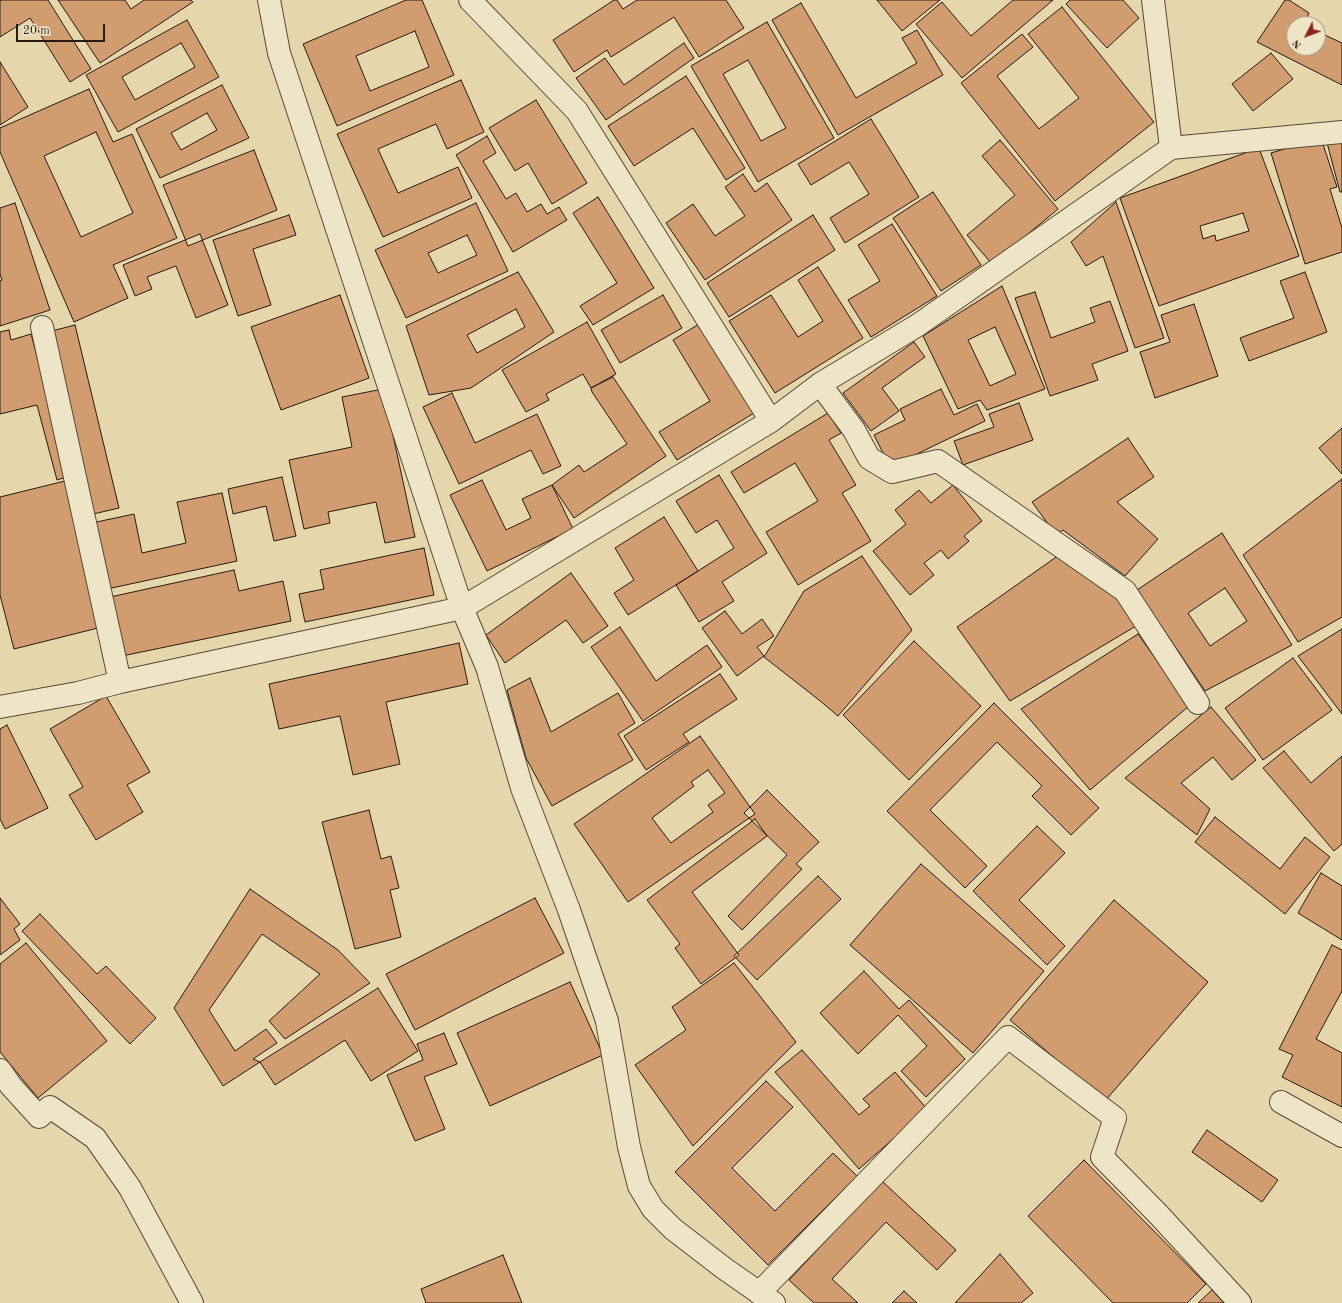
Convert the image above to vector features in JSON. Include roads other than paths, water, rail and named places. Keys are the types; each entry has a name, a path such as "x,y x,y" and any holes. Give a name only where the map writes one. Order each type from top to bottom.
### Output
{"street":[{"path":"269,0 279,53 462,608 486,667 522,788 567,903 606,1022 629,1147 639,1186 653,1209 673,1229 766,1298 1008,1037 1115,1118 1102,1156 1240,1303"},
{"path":"470,0 577,111 771,421"},
{"path":"1153,0 1171,148"},
{"path":"0,707 78,693 120,682 462,608 771,421 820,384 918,325 1171,148 1342,132"},
{"path":"42,327 120,682"},
{"path":"820,384 854,430 869,458 892,472 938,461 1125,591 1198,703"},
{"path":"0,1070 11,1086 39,1117 50,1106 95,1138 130,1188 192,1303"},
{"path":"1281,1102 1342,1136"}]}
